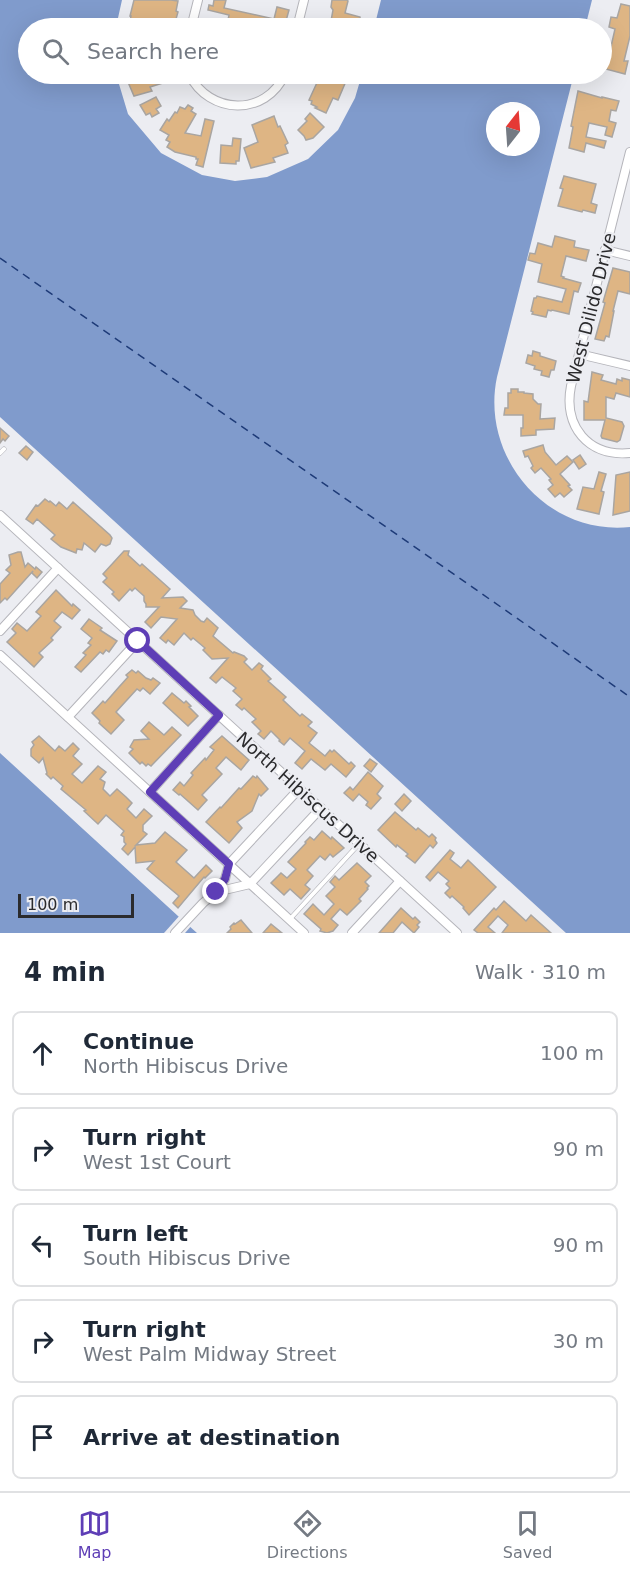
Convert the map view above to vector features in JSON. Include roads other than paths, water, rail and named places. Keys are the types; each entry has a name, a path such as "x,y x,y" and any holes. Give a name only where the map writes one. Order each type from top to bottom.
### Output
{"street":[{"path":"194,18 198,0"},
{"path":"300,18 304,0"},
{"path":"195,84 205,94 229,105 243,105 261,100 279,84"},
{"name":"West Dilido Drive","path":"630,152 569,394 570,413 575,427 583,438 593,446 605,451 630,453"},
{"path":"606,250 630,256"},
{"path":"579,354 630,366"},
{"name":"North Hibiscus Drive","path":"0,515 457,933"},
{"path":"0,631 58,568"},
{"path":"68,717 138,641"},
{"path":"0,655 304,933"},
{"path":"150,792 219,715"},
{"path":"176,933 216,892 225,879 229,864 299,789"},
{"path":"216,892 250,884 321,808"},
{"path":"352,933 400,881"}],"lane":[{"path":"289,919 359,843"}],"water":[{"path":"0,0 122,0 118,18 18,18 18,84 119,84 128,114 161,153 202,175 235,181 267,177 308,159 338,130 355,98 359,84 571,84 497,377 494,407 499,435 510,462 526,485 547,505 572,519 600,526 630,527 630,933 566,933 0,417"},
{"path":"381,0 592,0 588,18 376,18"},
{"path":"0,753 178,916 197,933 0,933"}]}
